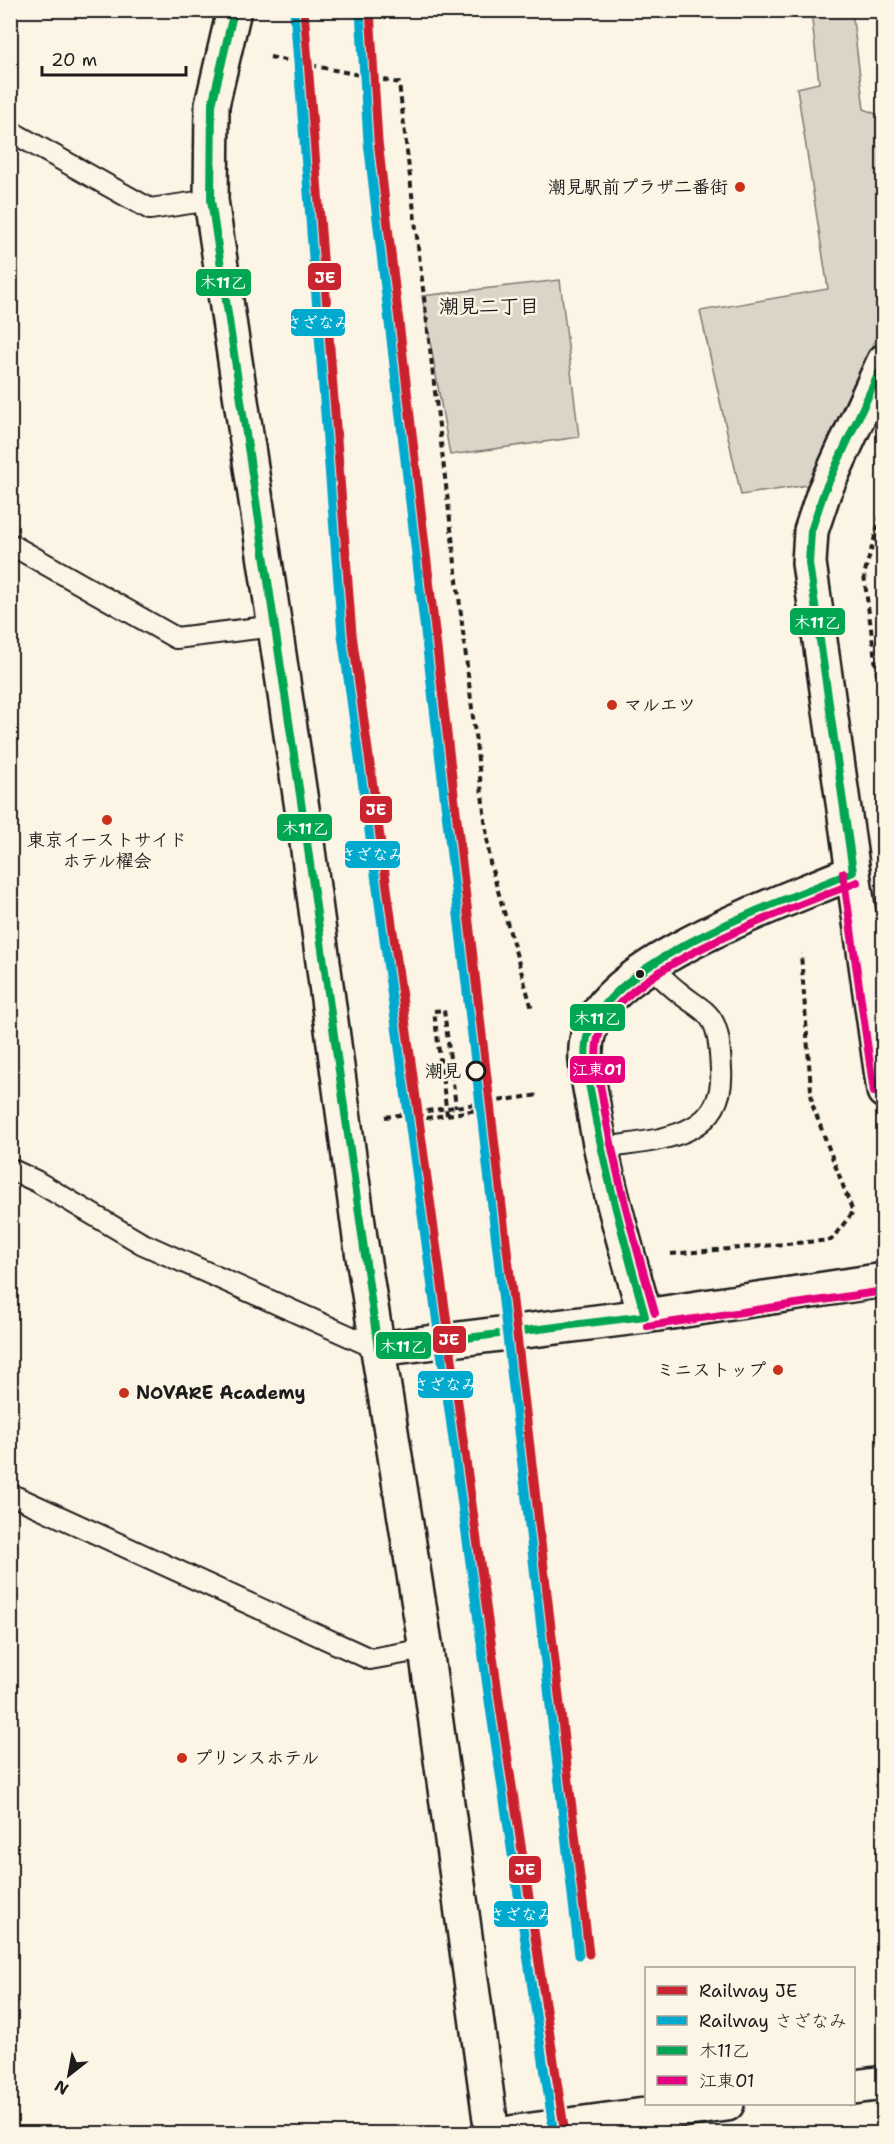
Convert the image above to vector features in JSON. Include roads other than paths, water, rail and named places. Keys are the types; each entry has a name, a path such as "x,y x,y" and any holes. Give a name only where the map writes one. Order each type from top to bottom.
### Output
{"street":[{"path":"234,10 212,105 211,200 378,1349 426,1648 492,2133"},
{"path":"884,361 824,492 811,542 812,587 884,1091"},
{"path":"645,1316 599,1149 585,1053 589,1030 600,1008 619,988 649,965 693,941 853,872"},
{"path":"378,1349 645,1316 884,1280"},
{"path":"855,2087 884,2083"},
{"path":"504,2133 713,2105"}],"lane":[{"path":"10,131 150,209 211,200"},
{"path":"10,544 176,638 274,626"},
{"path":"599,1149 678,1135 699,1126 712,1114 720,1098 719,1045 714,1023 699,1006 680,994 649,965"},
{"path":"10,1169 36,1181 141,1242 378,1349"},
{"path":"10,1494 370,1659 426,1648"}],"rail line":[{"name":"JE","path":"304,10 352,634 500,1707 565,2134"},
{"name":"JE","path":"370,10 378,141 589,1954"},
{"name":"さざなみ","path":"294,11 342,635 490,1708 554,2134"},
{"name":"さざなみ","path":"360,11 368,142 579,1955"}],"place":[{"name":"潮見駅前プラザ二番街","path":"740,187"},
{"name":"マルエツ","path":"612,705"},
{"name":"東京イーストサイド ホテル櫂会","path":"107,820"},
{"name":"潮見","path":"476,1071"},
{"name":"ミニストップ","path":"778,1370"},
{"name":"NOVARE Academy","path":"124,1393"},
{"name":"プリンスホテル","path":"182,1758"}],"district":[{"name":"潮見二丁目","path":"489,306"}]}
